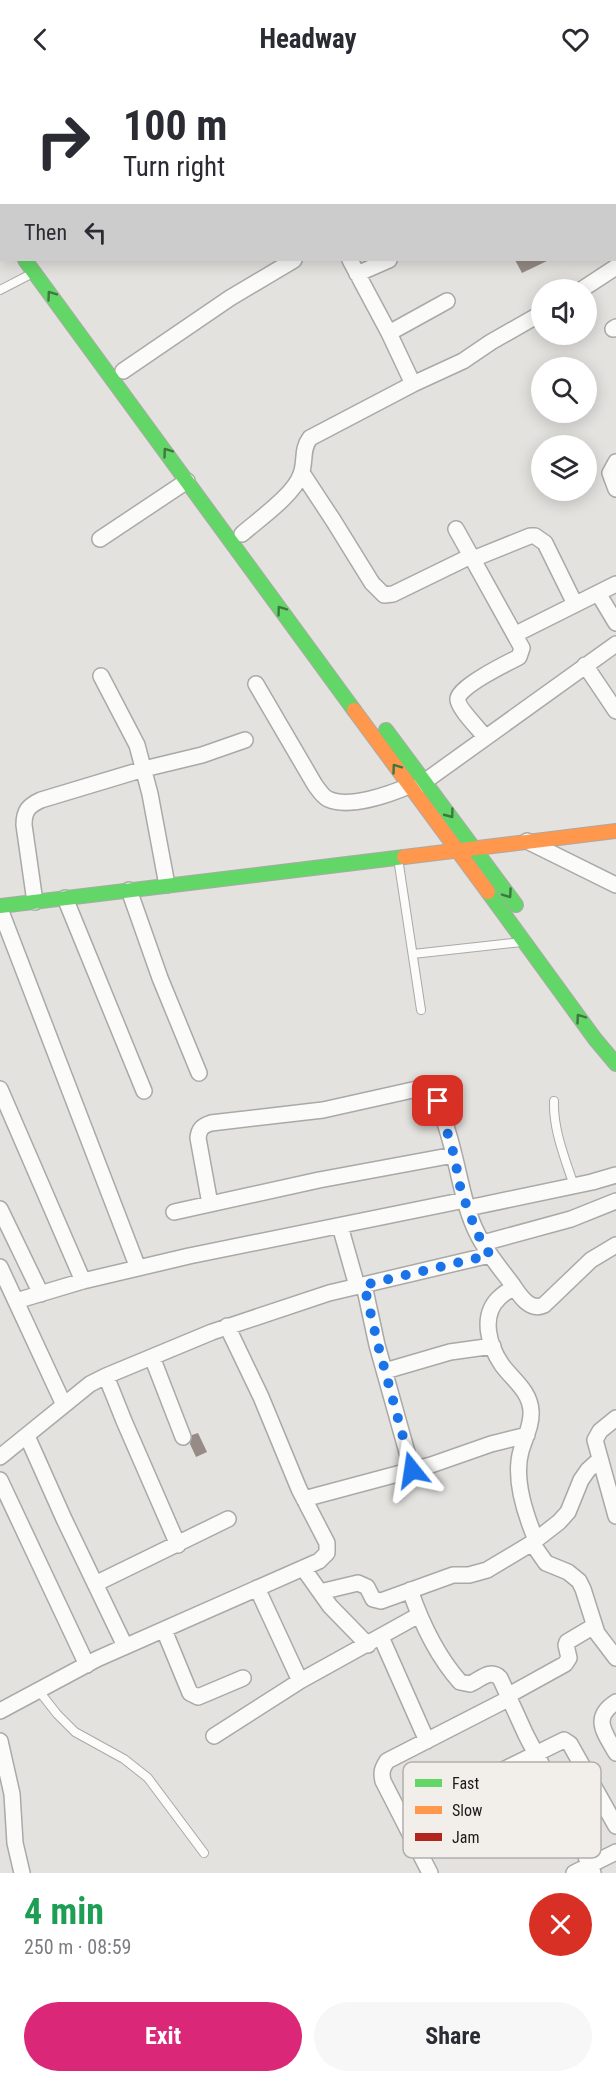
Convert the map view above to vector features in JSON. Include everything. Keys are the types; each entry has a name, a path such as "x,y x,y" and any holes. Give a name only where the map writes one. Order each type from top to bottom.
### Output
{"street":[{"path":"26,261 415,786 474,847 522,915"},
{"path":"123,371 230,298 292,261"},
{"path":"350,261 413,384"},
{"path":"357,274 387,261"},
{"path":"597,279 616,267"},
{"path":"55,278 340,668"},
{"path":"389,333 447,301"},
{"path":"242,534 289,493 302,473 303,452 310,438 463,360 531,319"},
{"path":"616,462 610,473 616,489"},
{"path":"302,473 372,583 384,595 393,594 472,558 530,536 536,536 544,543 575,604"},
{"path":"100,539 187,481"},
{"path":"456,529 516,633 522,648 519,657 467,686 458,695 457,701 485,736"},
{"path":"516,633 616,584"},
{"path":"598,593 616,623"},
{"path":"255,684 320,792 326,798 343,802 374,799 415,786 616,644"},
{"path":"585,665 616,711"},
{"path":"101,675 130,730 144,769 167,885"},
{"path":"375,715 415,786 455,849 595,1039 616,1064"},
{"path":"35,902 24,825 27,808 41,800 144,769 202,755 245,740"},
{"path":"138,1268 0,908 398,856 616,831"},
{"path":"526,841 616,885"},
{"path":"129,890 160,978 199,1073"},
{"path":"64,898 144,1091"},
{"path":"550,954 616,1044"},
{"path":"210,1204 198,1138 202,1126 323,1110 426,1087 436,1094 466,1204 477,1233 486,1249 525,1301 539,1307 548,1302 591,1260 616,1245"},
{"path":"0,1089 83,1281"},
{"path":"174,1212 365,1170 454,1155"},
{"path":"16,1301 83,1281 138,1268 340,1226 574,1186 616,1175"},
{"path":"1,1452 27,1436 90,1384 227,1326 318,1297 486,1249 616,1202"},
{"path":"0,1209 40,1294"},
{"path":"340,1226 360,1286 412,1470"},
{"path":"0,1267 64,1405"},
{"path":"514,1287 498,1299 488,1316 488,1326 501,1364 527,1395 532,1413 519,1461 523,1508 534,1541 546,1563 568,1572 579,1581 584,1589 597,1633 616,1658"},
{"path":"0,1711 87,1665 324,1557 328,1548 327,1543 304,1498 261,1396 227,1326"},
{"path":"385,1371 450,1352 493,1346"},
{"path":"152,1357 183,1437"},
{"path":"106,1376 178,1545"},
{"path":"616,1418 600,1431 595,1440 616,1516"},
{"path":"304,1498 431,1465 508,1438 527,1435"},
{"path":"27,1436 125,1647"},
{"path":"320,1592 358,1583 367,1587 373,1599 381,1601 453,1575 469,1575 487,1570 534,1541 568,1512 582,1480 588,1470 599,1460"},
{"path":"0,1480 87,1665"},
{"path":"95,1584 228,1520"},
{"path":"303,1568 330,1606 374,1641 428,1741"},
{"path":"257,1588 300,1681"},
{"path":"410,1590 430,1636 460,1682 470,1684 494,1674 500,1678 541,1762"},
{"path":"213,1736 300,1681 419,1615"},
{"path":"403,1819 383,1781 381,1772 387,1761 508,1698 565,1664 570,1658 567,1642 594,1626"},
{"path":"164,1630 193,1696 198,1697 243,1678"},
{"path":"616,1702 606,1708 602,1718 605,1734 616,1754"},
{"path":"520,1762 564,1740 570,1744 580,1762"},
{"path":"0,1741 12,1794 15,1843 22,1873"},
{"path":"601,1799 616,1826"},
{"path":"574,1873 592,1869 616,1852"},
{"path":"422,1858 430,1873"}],"lane":[{"path":"0,290 34,272"},
{"path":"398,856 421,1010"},
{"path":"413,954 524,941"},
{"path":"554,1101 558,1135 574,1186"},
{"path":"39,1691 75,1732 124,1759 148,1778 204,1853"}],"building":[{"path":"516,261 547,261 522,273"},
{"path":"198,1433 207,1452 196,1457 190,1444 192,1435"}],"traffic: fast":[{"path":"26,261 354,710"},
{"path":"386,730 516,905"},
{"path":"0,906 404,857"},
{"path":"488,892 595,1039 616,1064"}],"traffic: slow":[{"path":"354,710 488,892"},
{"path":"404,857 616,831"}],"route":[{"path":"412,1470 364,1285 490,1255 477,1233 461,1191 454,1155 438,1101"}]}
